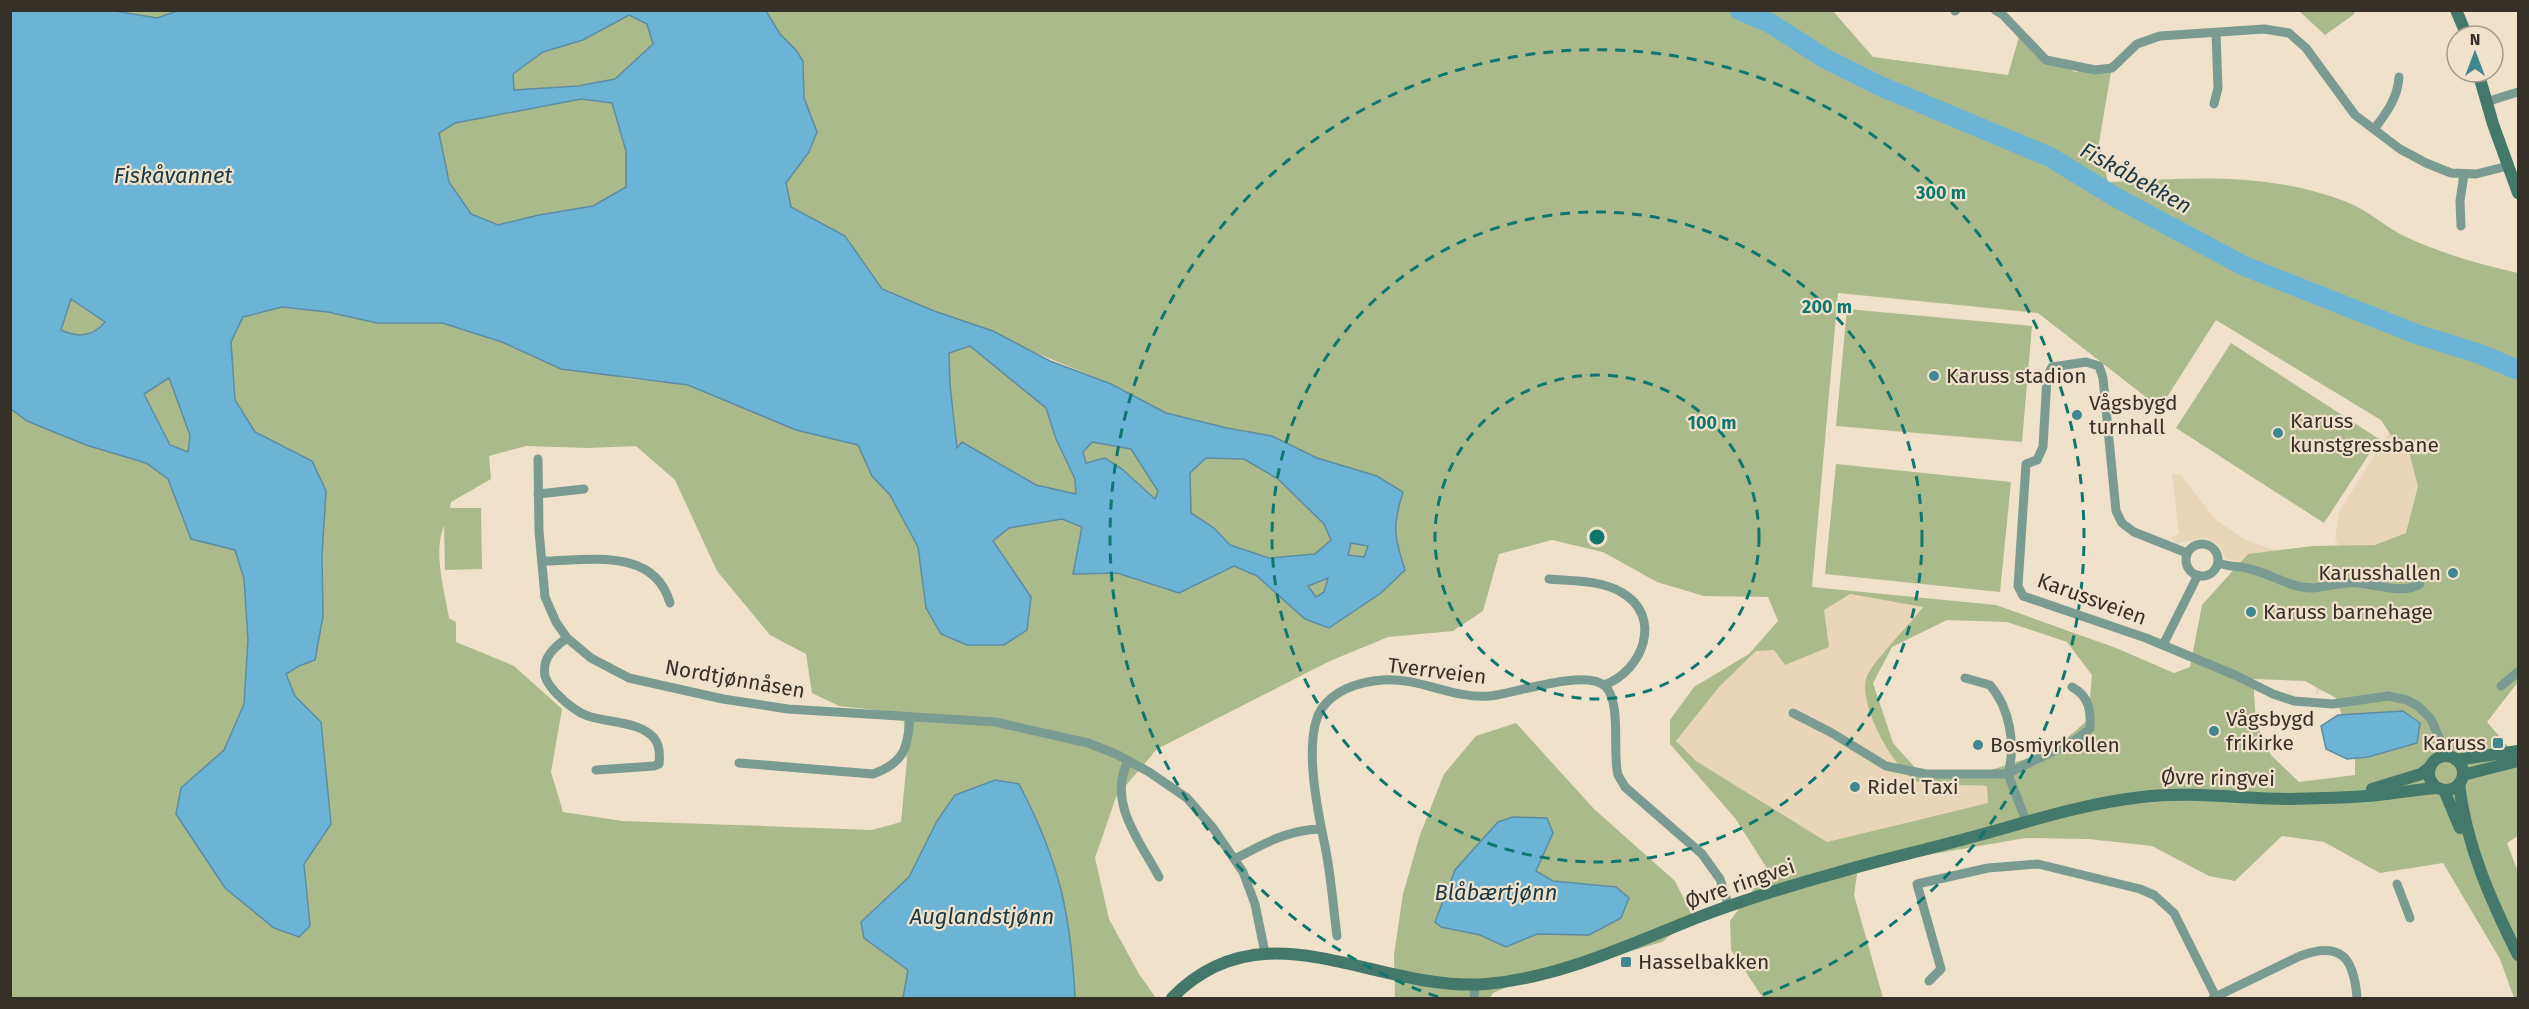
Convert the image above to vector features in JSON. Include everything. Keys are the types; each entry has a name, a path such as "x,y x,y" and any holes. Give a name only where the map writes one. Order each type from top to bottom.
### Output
{"street":[{"path":"1995,10 2007,19 2046,60 2094,70 2112,68 2132,48 2149,39 2173,35 2264,29 2289,33 2306,48 2355,115 2400,149 2451,173 2490,172 2508,166"},
{"path":"2456,10 2462,24"},
{"path":"2214,104 2218,88 2216,33"},
{"path":"2375,128 2387,112 2396,94 2399,77"},
{"path":"2482,84 2518,193"},
{"path":"2487,102 2518,92"},
{"path":"2461,226 2460,201 2464,174"},
{"name":"Karussveien","path":"2187,554 2134,532 2126,527 2119,518 2112,481 2103,378 2099,366 2086,362 2052,367 2047,377 2043,447 2037,460 2026,464 2018,586 2024,596 2029,600 2044,603 2163,645 2273,694 2299,703 2342,704 2388,696 2407,700 2418,706 2431,719 2440,740 2443,757"},
{"name":"Nordtjønnåsen","path":"538,459 545,597 556,622 567,638 591,658 619,675 685,691 788,710 995,722 1088,743 1128,761 1187,798 1213,828 1235,859 1251,891 1265,953"},
{"path":"538,494 584,489"},
{"path":"2209,545 2217,552 2218,562 2213,572 2203,576 2198,575 2189,569 2187,554 2194,546 2209,545"},
{"path":"542,561 589,558 625,561 647,571 658,580 664,587 669,603"},
{"path":"2218,562 2250,569 2288,584 2310,588 2354,582 2394,588 2414,588 2420,584"},
{"name":"Karussveien","path":"2163,645 2198,575"},
{"path":"1549,579 1616,589 1639,609 1643,619 1644,639 1637,660 1620,678 1604,685 1610,693 1614,713 1618,775 1625,787 1702,854 1720,879 1730,907"},
{"path":"567,638 553,648 545,662 546,680 553,690 575,710 598,719 645,731 659,745 659,764 596,771"},
{"path":"2501,686 2518,672"},
{"path":"1965,678 1990,685 2003,704 2010,738 2011,762 2008,774 2026,821"},
{"name":"Tverrveien","path":"1337,936 1313,769 1317,721 1321,709 1342,691 1367,683 1395,680 1478,696 1499,695 1543,684 1569,681 1595,682 1604,685"},
{"path":"1793,713 1832,733 1886,766 1926,774 2008,774 2021,765 2079,738 2090,729 2088,703 2084,696 2072,687"},
{"path":"739,763 873,774 887,769 899,760 906,744 910,717"},
{"path":"2475,858 2468,849 2441,789 2430,777 2430,767 2443,757 2456,760 2518,750"},
{"path":"2456,760 2460,764 2462,810 2475,858 2518,955"},
{"path":"1128,761 1120,786 1123,808 1159,877"},
{"path":"2441,789 2450,790 2461,780 2518,761"},
{"name":"Øvre ringvei","path":"2335,796 2382,787 2421,774 2430,767"},
{"name":"Øvre ringvei","path":"1172,999 1209,970 1230,961 1265,953 1307,956 1430,981 1475,984 1530,978 1574,966 1730,907 1831,874 2109,801 2154,795 2296,799 2441,789"},
{"path":"1235,859 1281,835 1306,829 1320,829"},
{"path":"1929,981 1941,969 1917,884 1982,869 2038,864 2140,889 2165,902 2181,923 2215,998 2300,956 2313,951 2332,950 2340,952 2348,960 2353,971 2356,999"},
{"path":"2397,884 2410,918"},
{"path":"1474,999 1475,984"}],"shaded area":[{"path":"2394,424 2518,521 2518,529 2328,692 2320,691 2316,696 2311,589 2254,565 2226,559 2218,544 2207,539 2201,538 2176,544 2171,537 2179,534 2172,474 2181,475 2216,520 2246,540 2288,555 2338,545 2335,538 2339,512"},
{"path":"1850,594 1923,607 1866,677 1878,731 1898,763 1918,782 1987,786 1988,803 1827,842 1696,761 1676,741 1719,687 1756,650 1774,650 1824,610"}],"green space":[{"path":"115,11 180,11 157,18"},
{"path":"766,11 1833,11 1873,57 2008,75 2019,37 2044,55 2075,72 2112,66 2099,143 2108,182 2199,178 2288,185 2347,202 2362,209 2398,233 2433,249 2518,273 2518,682 2487,722 2518,758 2518,836 2507,843 2518,872 2518,998 2514,998 2500,959 2443,863 2380,873 2324,842 2282,836 2235,881 2209,876 2152,846 2088,839 2025,838 1858,867 1854,895 1883,998 1763,998 1731,950 1730,921 1768,870 1735,818 1670,744 1670,720 1694,687 1749,654 1778,621 1768,597 1704,596 1657,582 1603,552 1552,540 1499,554 1483,611 1453,631 1388,637 1330,661 1157,749 1116,797 1095,858 1109,919 1139,974 1156,998 1075,998 1070,940 1060,888 1044,838 1019,784 955,795 937,821 909,877 861,922 864,938 909,970 903,998 11,998 10,409 27,421 86,445 146,463 168,479 191,539 235,549 244,579 248,640 244,704 224,750 181,788 176,814 191,835 310,925 304,864 331,824 321,722 295,696 286,674 315,660 323,616 322,555 312,461 255,432 235,400 231,342 243,317 282,307 328,312 377,323 442,323 623,378 688,385 796,430 858,445 872,476 890,495 918,547 926,609 941,634 1003,559 993,541 1009,528 1062,519 1082,526 1073,573 1117,573 1179,593 1234,566 1257,576 1305,619 1404,570 1396,531 1397,514 1403,492 1377,476 1317,458 1272,436 1166,413 1111,384 882,289 845,236 791,207 786,183 809,152 817,132 804,98 803,61 796,50 780,34","holes":["1838,293 2038,313 2160,408 2216,320 2381,420 2394,440 2409,452 2418,486 2406,533 2375,545 2313,546 2248,554 2202,605 2190,667 2174,673 2116,648 1996,605 1812,587","526,446 588,448 636,446 675,480 717,571 770,635 806,654 812,693 839,706 903,713 907,760 901,822 872,830 622,821 563,812 551,772 562,709 514,666 456,642 456,622 449,618 440,571 441,536 444,525 445,570 482,569 481,508 450,508 451,502 491,479 489,456","1850,594 1923,607 1869,672 1865,690 1873,720 1889,751 1908,775 1923,783 1987,786 1988,803 1827,842 1696,761 1676,741 1719,687 1756,651 1774,650 1785,665 1829,647 1824,610","1947,620 2007,622 2067,642 2092,675 2088,720 2053,750 1988,771 1920,773 1893,743 1873,683 1892,647","2253,679 2305,681 2336,698 2342,715 2403,711 2368,757 2355,758 2355,775 2299,782 2271,755 2256,723"]},
{"path":"2299,11 2356,11 2325,35"},
{"path":"629,15 647,24 653,44 615,79 578,86 514,90 512,74 543,52 583,40"},
{"path":"581,99 612,103 626,152 626,187 593,206 539,215 499,225 471,214 449,182 439,133 455,123"},
{"path":"70,298 105,322 95,331 84,335 61,330"},
{"name":"Karuss stadion","path":"1847,309 2032,326 2022,442 1836,426"},
{"name":"Karuss kunstgressbane","path":"2231,343 2379,439 2324,523 2176,428"},
{"path":"970,346 1046,408 1056,439 1075,479 1077,494 1036,485 962,442 957,449 949,353"},
{"path":"169,378 190,435 188,453 170,445 144,393"},
{"path":"1092,442 1131,449 1158,491 1155,499 1122,469 1105,458 1086,463 1083,452"},
{"path":"1206,458 1244,459 1278,479 1324,524 1331,540 1315,554 1270,558 1230,545 1214,528 1191,513 1190,473"},
{"path":"1836,464 2011,482 2000,592 1825,574"},
{"path":"1351,543 1369,546 1364,558 1348,555"},
{"path":"1328,578 1324,592 1316,597 1307,586"},
{"path":"1516,723 1594,809 1675,881 1693,917 1662,942 1604,959 1543,971 1493,993 1490,998 1395,998 1394,955 1403,894 1420,835 1444,774 1476,736","holes":["1553,833 1536,870 1553,881 1616,887 1589,935 1537,934 1507,947 1480,935 1441,927"]}],"water":[{"name":"Fiskåvannet","path":"180,10 766,11 780,34 796,50 803,61 804,98 817,132 809,152 786,183 791,207 845,236 882,289 934,311 993,331 1050,361 1111,384 1166,413 1272,436 1317,458 1377,476 1403,492 1397,514 1396,531 1398,548 1405,570 1381,593 1329,628 1305,619 1257,576 1234,566 1179,593 1117,573 1073,574 1082,527 1062,519 1009,528 993,541 1031,597 1027,630 1004,645 967,645 941,634 926,608 918,547 890,495 872,476 858,445 796,430 688,385 561,369 502,342 442,323 377,323 328,312 282,307 243,317 231,342 235,400 255,432 312,461 326,491 322,555 323,616 315,660 286,674 295,696 321,722 331,824 304,864 310,926 299,937 274,928 225,888 176,814 181,788 224,750 244,704 248,640 244,579 235,550 191,539 168,479 146,463 86,445 27,421 11,409 11,11 115,11 157,18","holes":["629,15 647,24 653,44 615,79 578,86 514,90 513,74 543,52 583,40","581,99 612,103 626,151 626,187 593,206 498,225 471,214 449,182 439,133 455,123","71,299 105,322 95,331 85,335 61,330","970,346 1046,408 1056,439 1075,479 1076,494 1036,485 962,442 957,448 949,353","169,378 190,435 188,452 170,445 144,394","1092,442 1131,449 1158,491 1155,499 1122,469 1105,458 1086,463 1083,452","1206,458 1244,459 1278,479 1324,524 1331,540 1315,554 1269,558 1230,545 1214,528 1191,513 1190,473","1351,543 1368,546 1364,557 1348,555","1328,578 1324,592 1316,597 1308,586"]},
{"path":"2403,711 2420,723 2417,743 2368,757 2347,759 2326,749 2321,726 2338,715"},
{"name":"Auglandstjønn","path":"995,780 1019,784 1044,838 1061,888 1066,913 1075,998 903,998 908,970 864,938 861,922 909,877 937,821 955,795"},
{"name":"Blåbærtjønn","path":"1513,817 1547,818 1553,833 1536,871 1553,881 1616,887 1629,898 1621,918 1589,935 1537,934 1506,947 1480,935 1441,927 1435,922 1455,870 1498,822"}],"waterway":[{"name":"Fiskåbekken","path":"1739,10 1770,23 1824,58 1880,86 2050,157 2117,198 2244,266 2419,335 2477,353 2518,370"}],"place":[{"name":"Karuss stadion","path":"1934,376"},
{"name":"Vågsbygd turnhall","path":"2077,415"},
{"name":"Karuss kunstgressbane","path":"2278,433"},
{"name":"Karusshallen","path":"2453,573"},
{"name":"Karuss barnehage","path":"2251,612"},
{"name":"Vågsbygd frikirke","path":"2214,731"},
{"name":"Karuss","path":"2498,743"},
{"name":"Bosmyrkollen","path":"1978,745"},
{"name":"Ridel Taxi","path":"1855,787"},
{"name":"Hasselbakken","path":"1626,962"}]}
